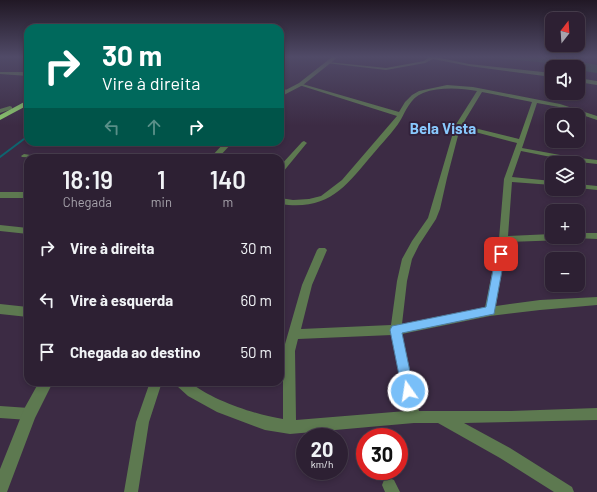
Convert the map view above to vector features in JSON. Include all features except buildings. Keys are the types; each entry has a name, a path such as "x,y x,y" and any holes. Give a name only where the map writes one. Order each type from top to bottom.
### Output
{"highway":[{"path":"0,114 24,101"},
{"path":"0,118 24,104"}],"street":[{"path":"284,91 301,84 306,80"},
{"path":"585,81 597,83"},
{"path":"301,84 401,115"},
{"path":"284,202 293,203 309,202 324,198 345,182 386,135 408,103 421,92 447,87 480,91 560,106 597,118"},
{"path":"414,416 396,330 402,281 407,259 415,243 432,219 458,126 480,91"},
{"path":"490,310 503,239 508,179 535,102"},
{"path":"0,111 10,108"},
{"path":"458,126 520,146 564,158 597,162"},
{"path":"284,164 304,143"},
{"path":"218,154 225,146"},
{"path":"508,179 545,182"},
{"path":"585,187 597,188"},
{"path":"0,195 24,195"},
{"path":"0,228 24,231"},
{"path":"585,236 597,236"},
{"path":"503,239 545,238"},
{"path":"290,427 289,351 292,334 307,285 322,250"},
{"path":"292,334 396,330 490,310 597,301"},
{"path":"0,309 24,312"},
{"path":"0,490 29,414 44,386"},
{"path":"131,492 141,423 147,401 154,386"},
{"path":"185,386 192,392 222,407 265,423 290,427 414,416 511,417 597,414"},
{"path":"0,412 29,414"},
{"path":"438,416 505,453 567,492"}],"waterway":[{"path":"0,157 24,139"}],"district":[{"name":"Bela Vista","path":"443,128"}],"route":[{"path":"408,391 396,330 490,310 501,254"}]}
